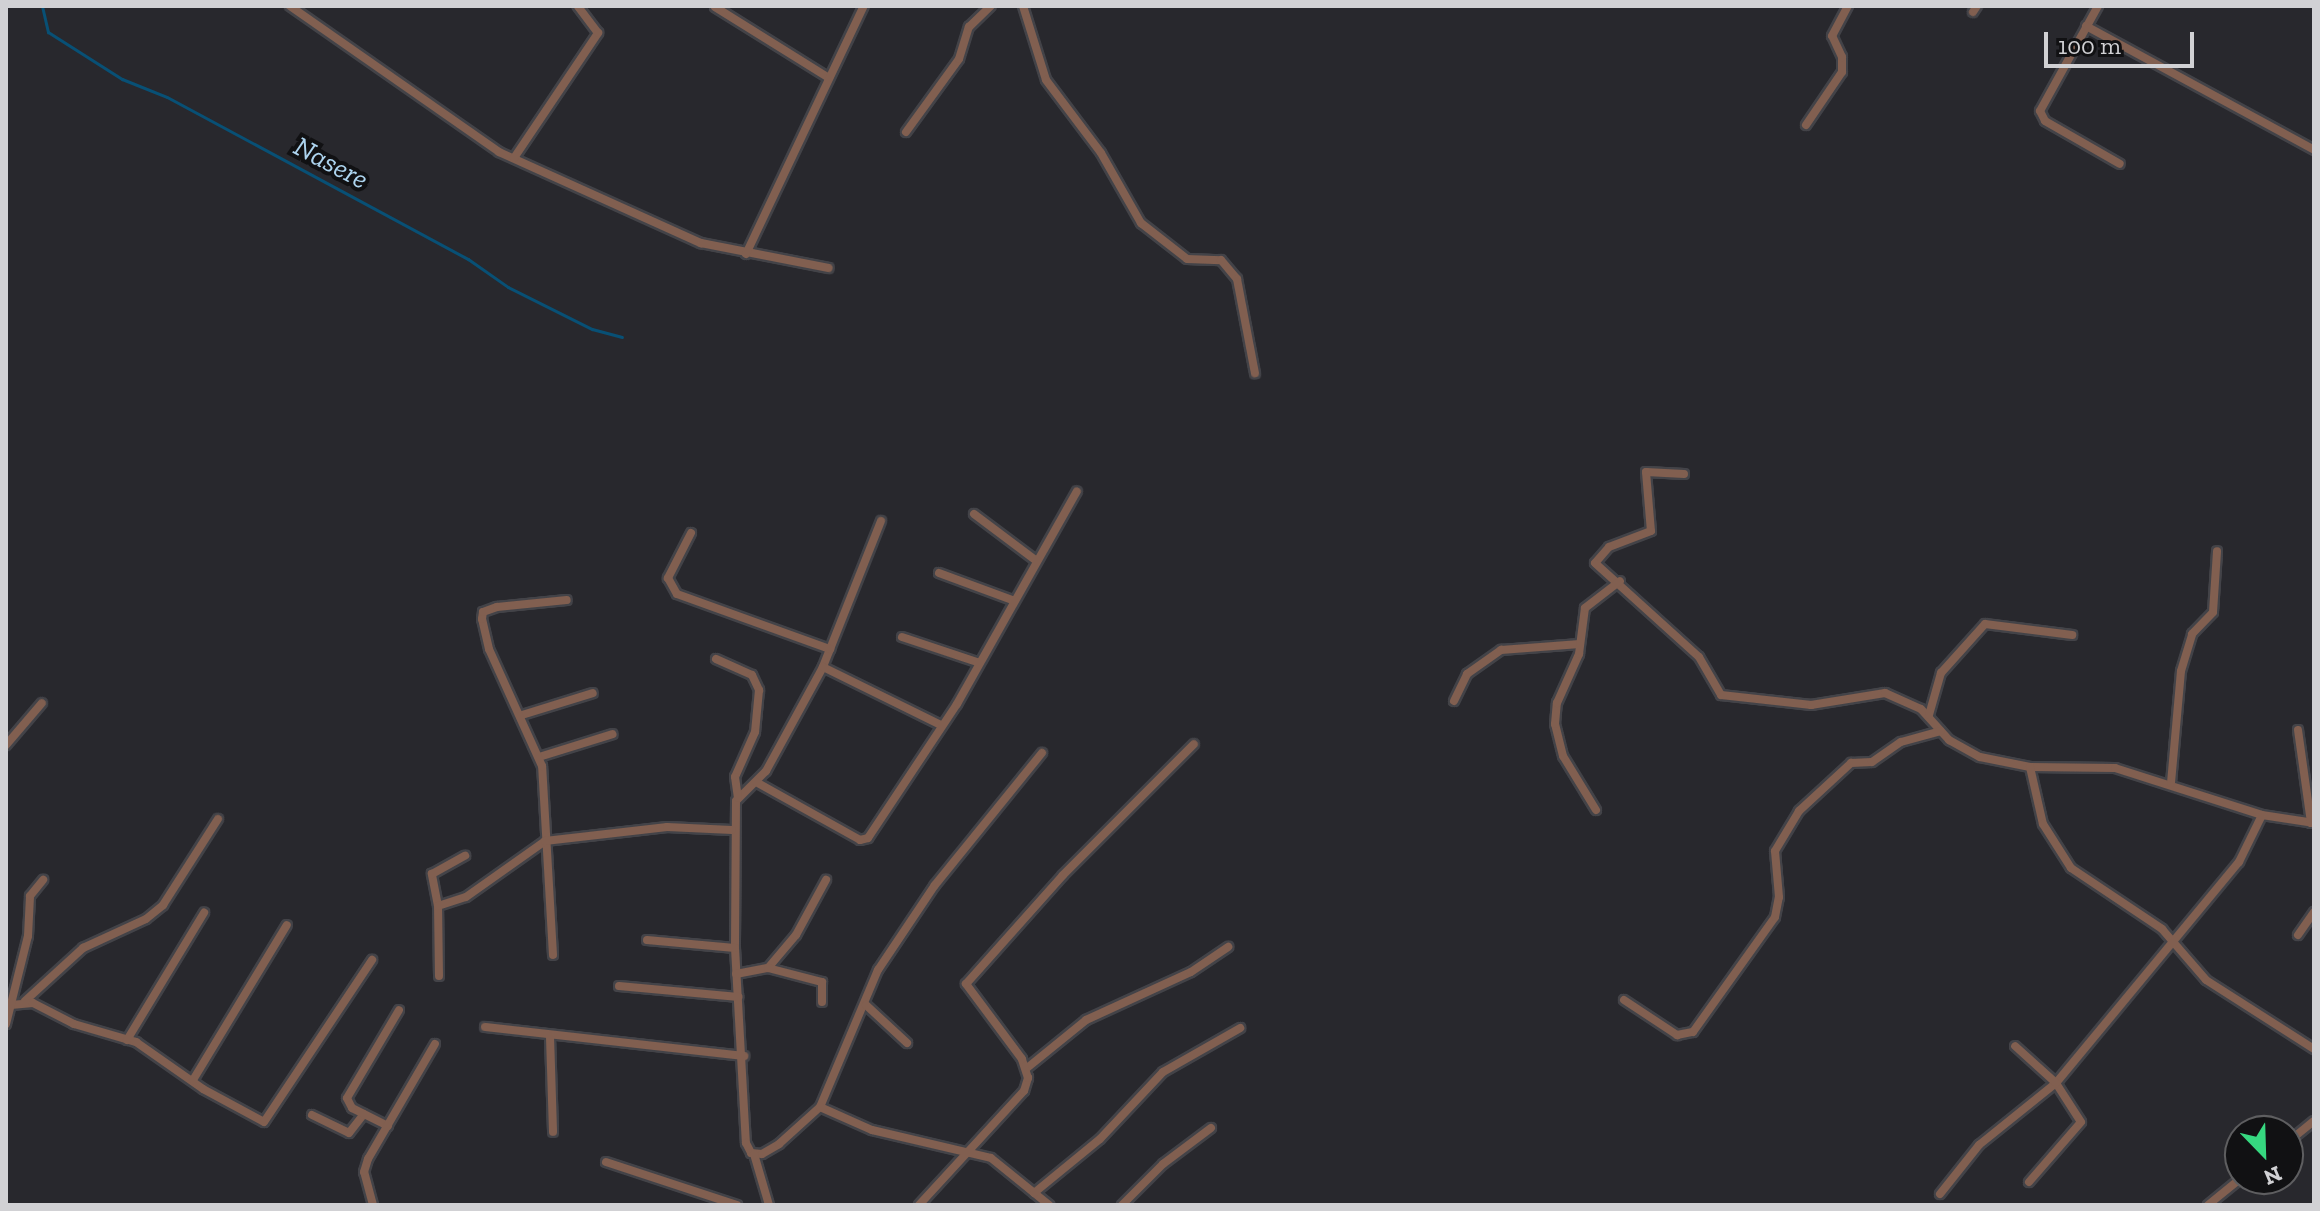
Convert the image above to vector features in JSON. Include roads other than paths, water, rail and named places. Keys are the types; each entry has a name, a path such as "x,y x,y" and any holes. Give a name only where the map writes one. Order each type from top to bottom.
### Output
{"street":[{"path":"290,6 514,158 597,193 656,226 746,254 829,268"},
{"path":"514,158 598,33 578,6"},
{"path":"906,132 959,59 969,27 991,6"},
{"path":"1023,6 1046,80 1101,153 1141,223 1187,259 1221,260 1237,279 1255,373"},
{"path":"1806,125 1842,72 1842,57 1832,36 1848,6"},
{"path":"2098,6 2042,117 2120,164"},
{"path":"715,7 829,78"},
{"path":"746,254 861,7"},
{"path":"2086,26 2314,150"},
{"path":"1684,474 1650,469 1643,477 1651,531 1609,547 1595,563 1620,581 1699,657 1721,695 1811,705 1885,693 1929,715 1941,731 1965,751 2030,767 2107,767 2171,783 2262,815 2312,823 2298,730"},
{"path":"756,782 865,840 941,725 1034,559 1077,491"},
{"path":"974,514 1034,559"},
{"path":"738,798 756,782 823,667 881,521"},
{"path":"691,533 668,578 677,594 830,649"},
{"path":"2171,783 2181,671 2192,634 2213,612 2217,551"},
{"path":"939,573 1012,600"},
{"path":"1596,810 1563,756 1555,724 1557,703 1580,644 1585,608 1620,581"},
{"path":"553,955 545,841 548,807 539,757 489,649 483,612 567,600"},
{"path":"1929,715 1941,673 1980,627 1989,624 2072,635"},
{"path":"902,637 977,662"},
{"path":"1454,701 1467,674 1501,650 1580,644"},
{"path":"716,659 752,675 759,690 755,732 735,777 738,798 732,830 736,974 744,1056 746,1143 754,1154 769,1205"},
{"path":"823,667 941,725"},
{"path":"522,715 593,693"},
{"path":"6,745 42,703"},
{"path":"1624,1000 1677,1035 1693,1032 1775,917 1779,897 1775,851 1799,811 1851,763 1872,762 1901,742 1941,731"},
{"path":"539,757 613,734"},
{"path":"919,1205 1024,1091 1027,1068 966,984 1063,875 1194,744"},
{"path":"754,1154 779,1144 820,1107 843,1043 866,1005 878,970 935,885 1042,753"},
{"path":"2030,767 2037,809 2056,852 2172,940 2206,980 2314,1049"},
{"path":"1940,1194 1979,1145 2056,1083 2239,862 2262,815"},
{"path":"11,1005 25,1001 83,948 146,919 163,905 218,819"},
{"path":"438,906 466,897 545,841 655,828 732,830"},
{"path":"439,976 438,906 432,874 465,856"},
{"path":"6,1024 28,936 30,896 43,880"},
{"path":"768,968 796,935 826,880"},
{"path":"2298,935 2314,912"},
{"path":"127,1040 204,913"},
{"path":"193,1080 287,925"},
{"path":"647,940 735,948"},
{"path":"1027,1068 1086,1020 1191,972 1228,947"},
{"path":"25,1001 74,1024 127,1040 255,1119 268,1121 372,960"},
{"path":"736,974 768,968 822,982 822,1002"},
{"path":"6,982 15,988"},
{"path":"619,986 738,997"},
{"path":"866,1005 907,1043"},
{"path":"388,1126 348,1106 347,1098 399,1010"},
{"path":"485,1027 744,1056"},
{"path":"1034,1193 1100,1139 1163,1072 1240,1028"},
{"path":"550,1036 553,1132"},
{"path":"373,1205 364,1172 435,1044"},
{"path":"2015,1046 2056,1083 2081,1122 2029,1182"},
{"path":"820,1107 872,1130 998,1161 1049,1205"},
{"path":"312,1115 349,1133 364,1114"},
{"path":"1122,1205 1163,1164 1211,1128"},
{"path":"606,1162 737,1205"},
{"path":"2208,1205 2224,1192"}],"waterway":[{"name":"Nasere","path":"42,6 48,32 122,79 167,97 468,259 508,287 592,329 622,337"}]}
